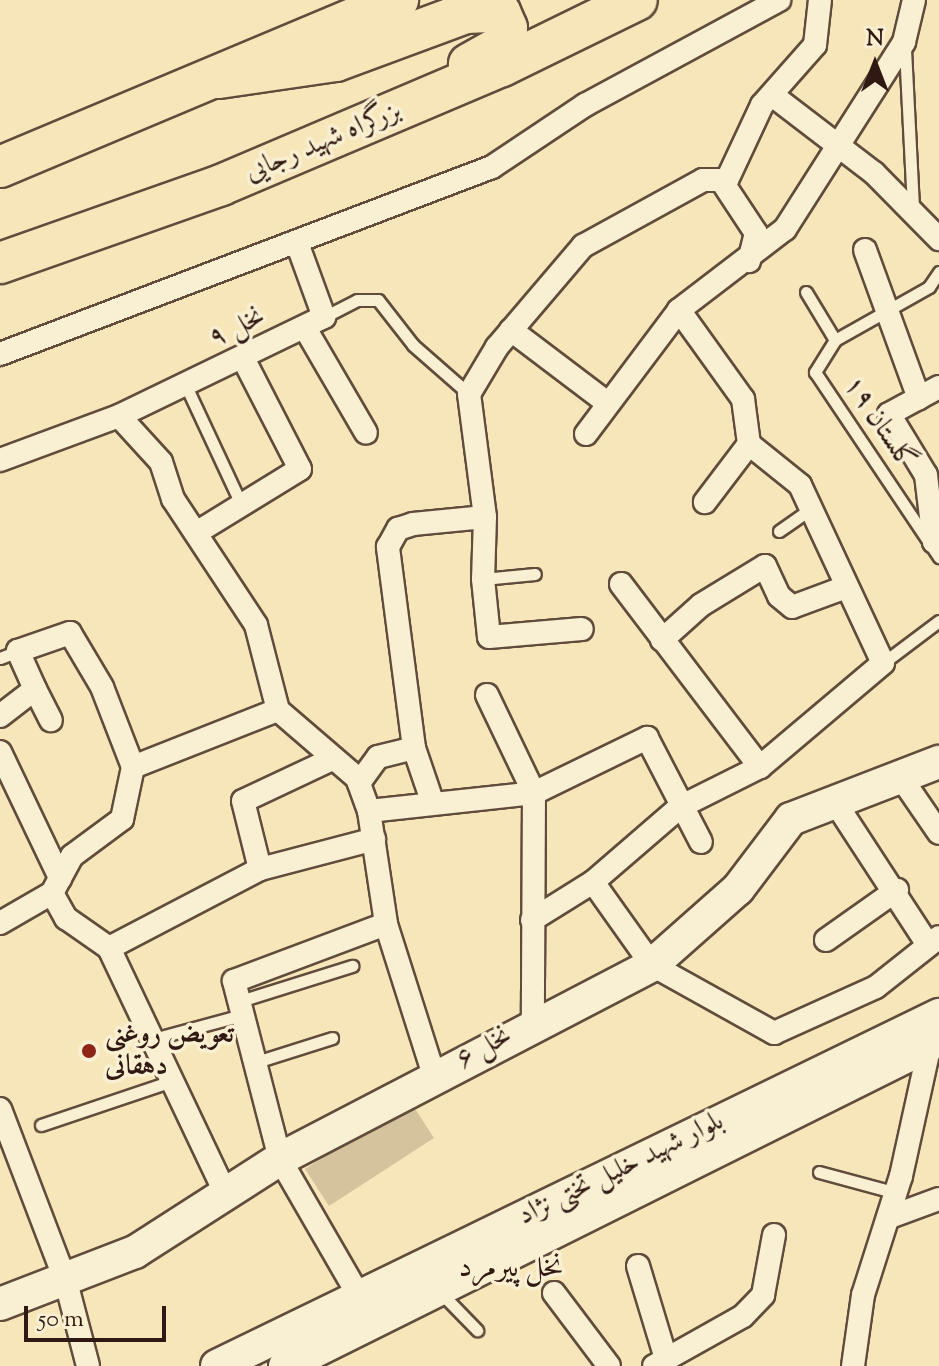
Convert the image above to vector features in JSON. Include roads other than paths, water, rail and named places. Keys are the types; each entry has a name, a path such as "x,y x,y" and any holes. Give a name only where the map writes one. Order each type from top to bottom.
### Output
{"highway":[{"path":"0,167 219,78 398,0"},
{"name":"بزرگراه شهید رجایی","path":"0,263 221,185 387,115 637,0"},
{"path":"219,78 336,61 466,13 500,12 507,28 503,45 387,115"}],"street":[{"path":"0,354 492,167 585,105 779,0"},
{"path":"721,180 772,95 815,45 820,0"},
{"path":"586,434 605,401 679,310 749,261 785,229 904,42 914,0"},
{"path":"772,95 838,144 939,239"},
{"path":"582,629 489,637 483,579 485,517 469,394 511,330 583,246 703,180 721,180"},
{"path":"721,180 756,233 749,261"},
{"path":"297,243 314,322 366,433"},
{"path":"865,250 890,309 919,398"},
{"path":"532,920 593,882 680,807 760,767 883,663 800,485 749,444 743,399 679,310"},
{"name":"نخل ۹","path":"0,460 119,416 244,360 314,322"},
{"path":"511,330 605,401"},
{"path":"196,533 300,469 244,360"},
{"path":"937,547 926,475 889,414 939,387"},
{"path":"119,416 161,462 173,499 256,625 278,710 359,783 369,811 386,924 434,1075"},
{"path":"705,502 749,444"},
{"path":"432,801 414,748 388,547 406,526 485,517"},
{"path":"662,640 701,605 765,566 779,596 792,607 846,587"},
{"path":"621,584 760,767"},
{"path":"0,923 56,886 72,856 122,819 133,767 102,687 70,633 9,654 35,689 51,720"},
{"path":"0,716 35,689"},
{"path":"487,695 534,793 533,1022"},
{"path":"133,767 278,710"},
{"path":"369,811 432,801 534,793 647,738 680,807 701,842"},
{"path":"359,783 378,757 414,748"},
{"path":"0,752 56,886 66,918 109,948 227,1197"},
{"path":"260,869 243,801 330,760"},
{"name":"نخل ۶","path":"0,1304 66,1282 135,1252 227,1197 280,1159 533,1022 652,965 738,889 791,819 833,799 902,779 939,762"},
{"path":"902,779 939,833"},
{"path":"593,882 652,965 774,1033 876,987 934,941 833,799"},
{"path":"109,948 260,869 374,839"},
{"path":"826,940 897,890"},
{"path":"359,1296 280,1159 237,1009 234,981 386,924"},
{"path":"853,1366 863,1295 897,1193 936,1033"},
{"name":"بلوار شهید خلیل تختی نژاد","path":"285,1366 936,1033"},
{"name":"بلوار شهید خلیل تختی نژاد","path":"217,1366 359,1296 936,1033"},
{"path":"0,1109 66,1282 88,1366"},
{"path":"890,1217 939,1199"},
{"path":"638,1266 660,1363 743,1316 763,1295 774,1235"},
{"path":"554,1293 609,1366"}],"lane":[{"path":"904,42 913,212"},
{"name":"گلستان ۱۹","path":"937,547 815,372 835,340 929,287 939,272"},
{"path":"806,292 835,340"},
{"name":"نخل ۹","path":"314,322 357,300 378,300 413,345 469,394"},
{"path":"186,386 242,507"},
{"path":"779,531 812,508"},
{"path":"483,579 535,574"},
{"path":"883,663 939,621"},
{"path":"153,1039 352,966"},
{"path":"253,1063 332,1038"},
{"path":"41,1125 172,1081"},
{"path":"819,1172 897,1193"},
{"path":"438,1290 477,1330"}],"place":[{"name":"تعویض روغنی دهقانی","path":"89,1051"}],"district":[{"name":"نخل پیرمرد","path":"511,1269"}]}
